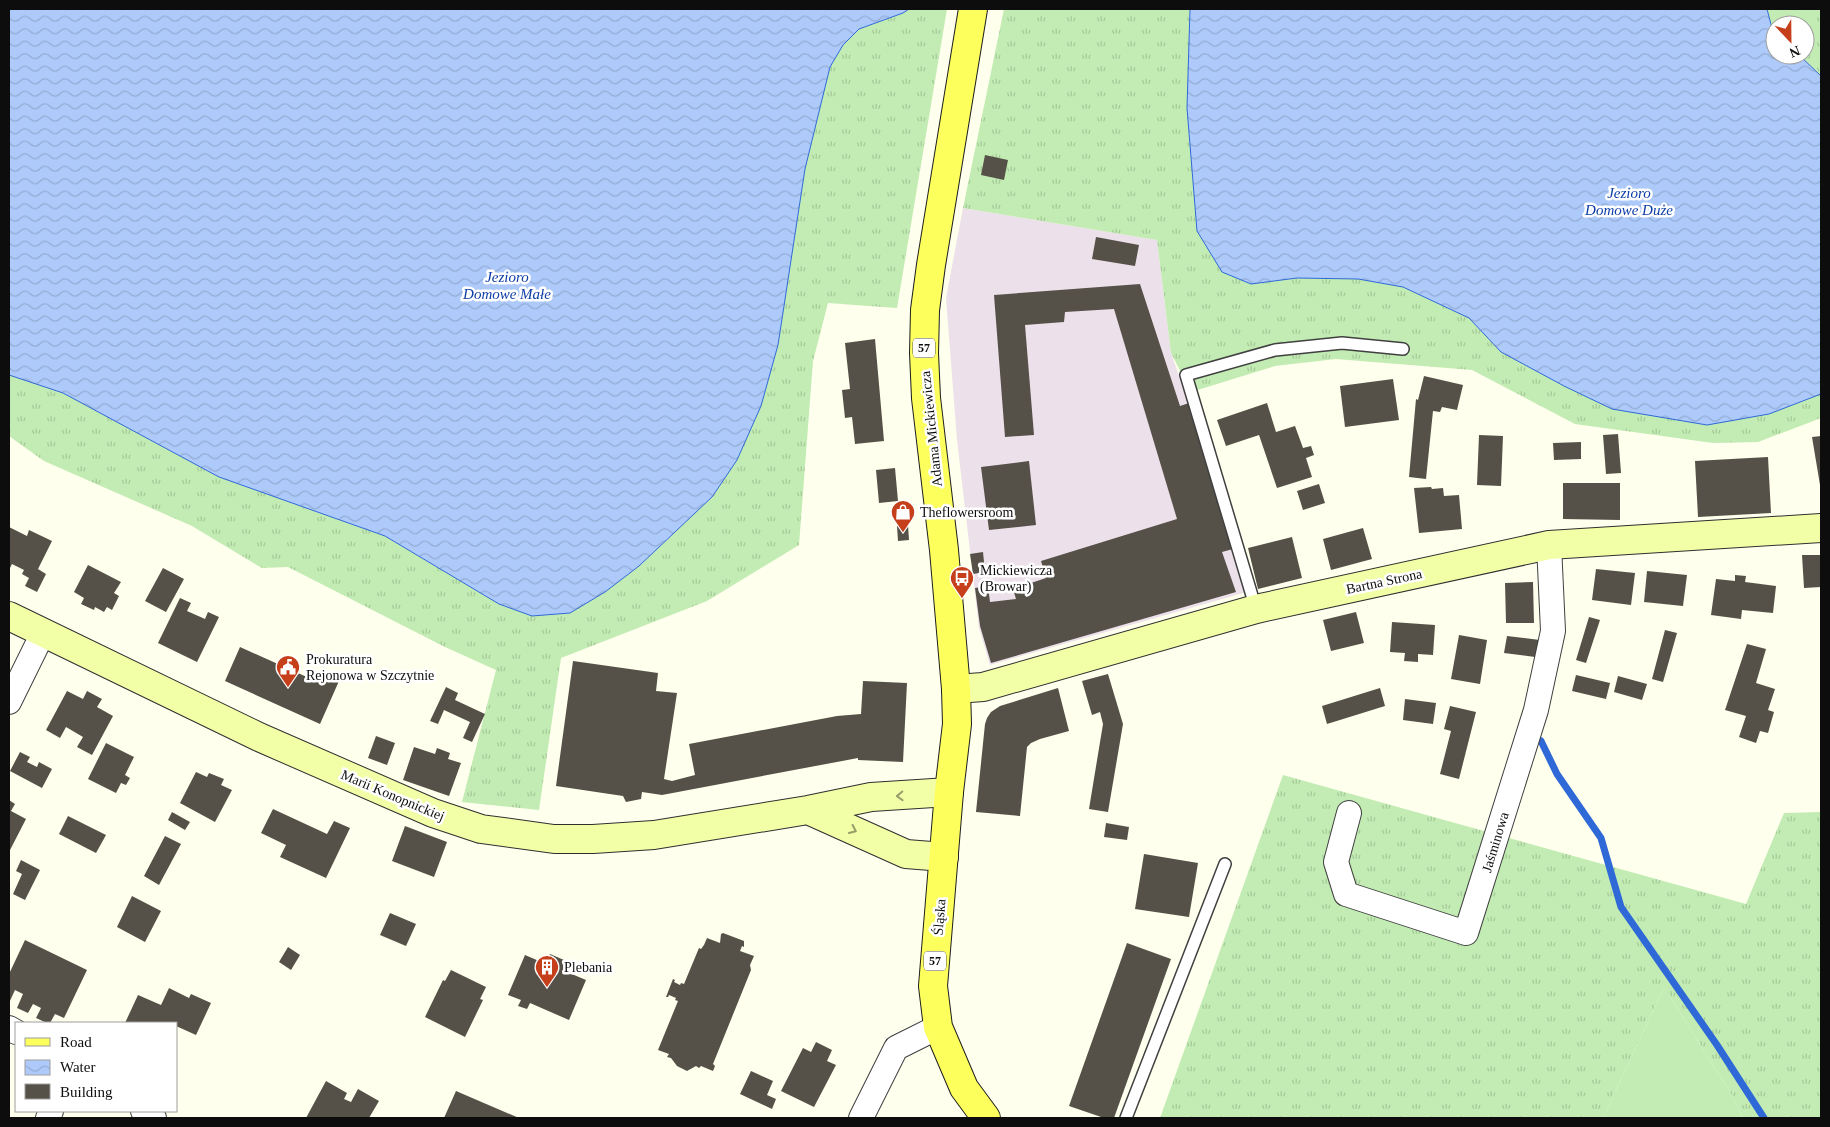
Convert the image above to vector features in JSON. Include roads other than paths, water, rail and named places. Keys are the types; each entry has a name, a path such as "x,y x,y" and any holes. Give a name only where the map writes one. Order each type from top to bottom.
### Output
{"main road":[{"name":"Adama Mickiewicza","path":"949,792 957,724 956,689 944,550 926,398 925,310 974,9"},
{"name":"Śląska","path":"949,792 933,986 938,1027 964,1088 986,1118"}],"street":[{"name":"Bartna Strona","path":"956,689 983,687 1256,610 1549,544 1821,528"},
{"name":"Jaśminowa","path":"1349,813 1336,862 1346,894 1466,933 1536,710 1553,631 1549,544"},
{"name":"Marii Konopnickiej","path":"9,616 259,737 433,813 482,829 554,839 654,835 808,810 871,796 949,792"},
{"path":"9,702 43,633"},
{"path":"808,810 906,854 944,857"},
{"path":"860,1118 896,1048 938,1027"}],"lane":[{"path":"1256,610 1186,375 1275,350 1342,343 1403,349"},
{"path":"1126,1118 1225,864"}],"water":[{"name":"Jezioro Domowe Małe","path":"9,9 909,9 859,29 843,45 830,67 805,169 778,345 761,406 737,460 712,497 639,566 605,592 570,613 532,616 499,604 385,536 219,477 63,393 9,375"},
{"name":"Jezioro Domowe Duże","path":"1190,9 1767,9 1769,15 1765,15 1765,65 1809,65 1821,76 1821,394 1769,414 1707,425 1612,409 1501,352 1469,318 1403,287 1358,279 1297,278 1251,284 1222,272 1197,231 1187,108"}],"waterway":[{"path":"1541,741 1557,774 1601,838 1621,907 1717,1045 1764,1118"}],"place":[{"name":"Theflowersroom","path":"903,533"},
{"name":"Mickiewicza (Browar)","path":"962,599"},
{"name":"Prokuratura Rejonowa w Szczytnie","path":"288,688"},
{"name":"Plebania","path":"547,988"}]}
